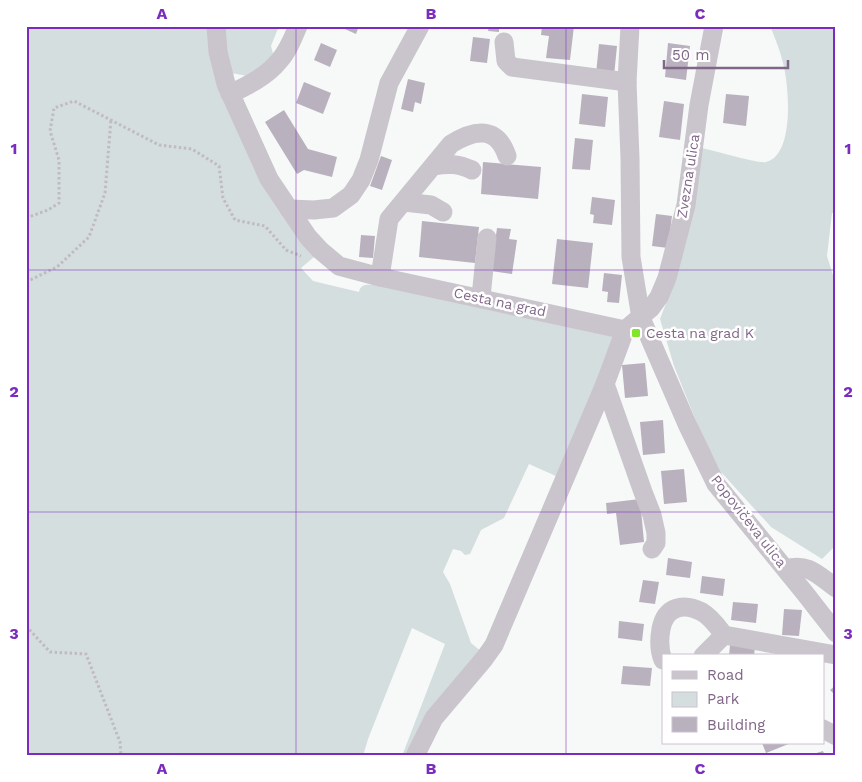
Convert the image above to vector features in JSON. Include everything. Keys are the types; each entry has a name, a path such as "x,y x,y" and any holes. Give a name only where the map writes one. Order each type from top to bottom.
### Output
{"street":[{"name":"Cesta na grad","path":"216,26 218,52 226,84 269,179 308,237 339,266 380,277 480,297 625,330"},
{"path":"230,94 250,84 279,62 298,26"},
{"path":"289,209 314,210 333,208 351,195 361,180 369,160 389,83 420,26"},
{"path":"415,756 434,718 494,645 605,384 625,330 641,318 631,257 627,82 630,26"},
{"name":"Zvezna ulica","path":"641,318 659,297 667,278 686,205 699,105 714,26"},
{"path":"504,42 506,61 512,67 627,82"},
{"path":"380,277 389,219 451,144 462,137 477,132 485,133 496,138 504,145 508,156"},
{"path":"434,166 446,163 456,164 472,170"},
{"path":"404,202 431,205 444,212"},
{"path":"480,297 487,238"},
{"name":"Popovičeva ulica","path":"641,318 686,424 716,484 836,633"},
{"path":"605,384 642,492 652,515 656,532 656,543 652,550"},
{"path":"786,569 804,566 836,588"},
{"path":"662,658 659,640 662,623 668,612 676,608 691,608 704,612 724,635 836,655"},
{"path":"705,654 724,635"},
{"path":"824,730 836,736"}],"path":[{"path":"26,218 48,210 60,203 59,160 50,130 54,108 74,100 159,145 192,149 219,166 223,198 235,220 265,226 286,250 309,259"},
{"path":"26,282 57,267 89,237 106,192 111,119"},
{"path":"26,626 50,652 86,654 120,742 121,756"}],"green space":[{"path":"26,26 210,26 314,257 301,268 313,281 359,292 363,286 375,285 614,337 558,477 529,464 504,518 481,530 470,554 465,555 461,551 453,549 443,572 450,584 471,643 482,652 408,756 402,756 445,644 412,628 363,756 26,756"},
{"path":"224,26 279,26 271,46 274,57 247,76 231,73"},
{"path":"770,26 836,26 836,213 832,213 827,256 836,285 836,545 822,559 771,527 721,472 700,431 674,366 660,319 676,277 702,148 745,159 766,162 775,157 782,147 788,118 787,87 782,58"}],"building":[{"path":"338,26 359,26 356,34"},
{"path":"489,26 499,26 499,32 488,31"},
{"path":"542,26 574,26 570,60 546,58 549,36 541,35"},
{"path":"473,37 490,39 487,63 470,61"},
{"path":"321,43 337,50 330,67 314,60"},
{"path":"668,43 690,46 686,80 665,77"},
{"path":"599,44 617,46 614,76 596,74"},
{"path":"408,79 425,83 421,104 415,102 413,112 401,109"},
{"path":"304,82 331,93 323,114 296,103"},
{"path":"582,94 608,97 605,127 579,124"},
{"path":"726,94 749,96 746,126 723,123"},
{"path":"664,101 684,104 680,140 659,137"},
{"path":"284,110 308,149 337,157 332,177 304,170 297,174 265,122"},
{"path":"575,138 593,140 590,170 572,169"},
{"path":"381,156 392,160 382,190 370,186"},
{"path":"483,162 541,167 538,199 481,194"},
{"path":"592,197 615,200 612,225 593,223 594,215 590,214"},
{"path":"656,214 672,216 668,248 652,246"},
{"path":"422,221 479,227 475,263 419,257"},
{"path":"497,228 511,229 509,239 517,240 512,274 491,271"},
{"path":"361,235 375,236 373,258 359,257"},
{"path":"557,239 593,243 588,288 552,284"},
{"path":"604,273 622,275 619,303 607,302 608,292 602,291"},
{"path":"645,363 648,396 625,398 622,365"},
{"path":"663,420 665,453 643,455 640,422"},
{"path":"684,469 687,502 664,504 661,471"},
{"path":"640,499 644,542 620,545 616,513 607,514 606,503"},
{"path":"668,558 692,562 690,578 666,575"},
{"path":"702,576 725,579 723,596 700,593"},
{"path":"643,580 659,582 655,604 639,602"},
{"path":"733,602 758,604 756,623 731,620"},
{"path":"784,609 802,610 799,636 782,635"},
{"path":"619,621 644,624 642,641 618,638"},
{"path":"730,645 755,647 754,654 729,654"},
{"path":"623,666 652,668 650,686 621,684"},
{"path":"836,685 836,696 830,690"},
{"path":"762,744 788,744 766,753"},
{"path":"823,751 825,756 810,756 810,755"}],"place":[{"name":"Cesta na grad K","path":"636,333"}]}
